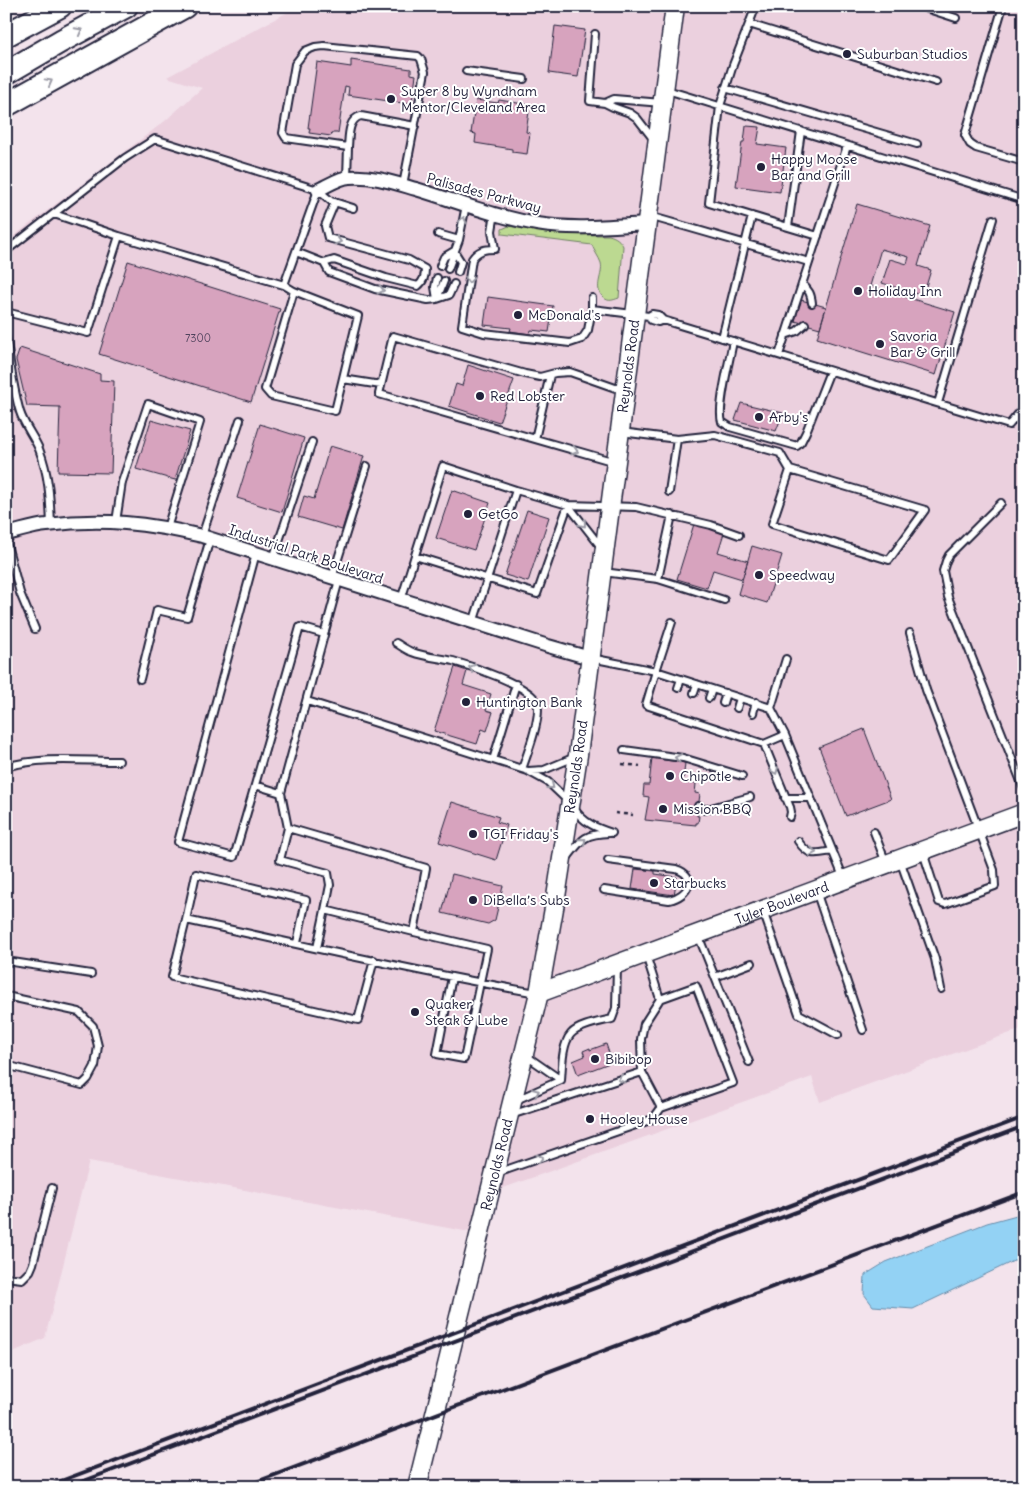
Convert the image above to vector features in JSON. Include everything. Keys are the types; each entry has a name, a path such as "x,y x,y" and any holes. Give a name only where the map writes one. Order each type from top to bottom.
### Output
{"highway":[{"path":"6,73 126,6"},
{"path":"6,106 185,6"},
{"path":"6,35 54,8"}],"main road":[{"name":"Reynolds Road","path":"417,1487 539,993 547,952 578,755 625,392 642,315 647,220 675,6"},
{"name":"Tyler Boulevard","path":"539,993 1024,813"}],"street":[{"name":"Palisades Parkway","path":"318,190 348,177 372,178 539,224 618,226 647,220"},
{"name":"Industrial Park Boulevard","path":"6,534 51,524 93,521 133,522 167,528 206,538 590,658"}],"lane":[{"path":"756,6 733,65 720,106 709,203 818,236"},
{"path":"919,6 956,18"},
{"path":"1003,6 965,136 970,144 976,148 1024,162"},
{"path":"749,24 936,82"},
{"path":"595,34 590,101 605,103 630,113 637,118 657,143"},
{"path":"348,147 286,138 284,136 295,64 305,51 310,48 324,46 418,56 421,58 425,72 403,185"},
{"path":"466,70 524,79"},
{"path":"726,88 917,144"},
{"path":"605,103 614,99 663,96 720,106 1024,200"},
{"path":"348,177 350,127 356,117 361,116 415,126"},
{"path":"788,227 802,132"},
{"path":"6,251 126,158 155,139 318,190 331,201 353,208"},
{"path":"779,355 847,146"},
{"path":"284,285 318,190"},
{"path":"296,252 324,263 334,260 386,278 418,286 422,283 425,269 409,260 328,238 325,226 335,202"},
{"path":"448,269 459,240 466,204"},
{"path":"495,213 492,231 495,248 476,252 472,259 462,326 484,333 570,343 582,339 588,330 592,298"},
{"path":"54,214 119,236 284,285 294,291 358,316 335,411 271,396 265,389 294,291"},
{"path":"722,338 744,242 752,216"},
{"path":"938,403 993,219"},
{"path":"647,220 744,242 809,262"},
{"path":"438,234 459,240"},
{"path":"6,312 88,333 119,236"},
{"path":"440,266 444,257 454,251"},
{"path":"454,251 461,262 458,272"},
{"path":"324,263 329,272 375,289 428,300 450,295 454,284"},
{"path":"437,278 435,287 437,299"},
{"path":"437,299 444,281"},
{"path":"802,284 809,290 812,303"},
{"path":"592,309 642,315 658,322 663,320 1010,425 1024,407"},
{"path":"785,335 796,332 805,324"},
{"path":"616,463 379,394 393,336 540,377 570,372 625,392"},
{"path":"6,337 21,413 46,466 51,524"},
{"path":"733,341 720,418 722,422 730,427 796,446 802,442 830,370"},
{"path":"535,439 550,375"},
{"path":"343,379 381,385"},
{"path":"116,522 122,482 148,404 200,422 167,528"},
{"path":"140,679 157,610 187,617 206,538 240,420"},
{"path":"620,432 677,439 715,435 780,453 790,470 925,510 889,560 772,524 790,470"},
{"path":"669,492 677,439"},
{"path":"273,559 312,442"},
{"path":"317,948 330,885 328,873 280,860 288,828 282,793 324,634 335,579 367,466"},
{"path":"401,600 443,466 568,505 636,507 711,525 739,535"},
{"path":"473,622 516,490"},
{"path":"1002,503 949,555 943,571 948,597 1024,789"},
{"path":"568,505 604,551"},
{"path":"415,556 537,594 568,505"},
{"path":"658,579 672,515"},
{"path":"6,542 20,593 35,630"},
{"path":"256,554 178,842 234,857 300,627 324,634"},
{"path":"602,572 658,579 724,600"},
{"path":"672,622 646,705 730,729 744,738 764,744 785,735"},
{"path":"910,633 926,690 994,870 995,886 945,904 939,902 923,850"},
{"path":"396,643 412,652 455,662 516,684 529,692 537,703 539,713 525,770"},
{"path":"590,658 656,671 771,708 785,735 844,880"},
{"path":"771,708 786,659"},
{"path":"678,688 681,679"},
{"path":"493,760 516,684"},
{"path":"694,693 697,684"},
{"path":"709,698 712,689"},
{"path":"723,703 726,693"},
{"path":"737,708 740,698"},
{"path":"307,701 525,770 548,782 571,804 586,822 612,833 588,836 581,841 561,865"},
{"path":"753,713 756,702"},
{"path":"670,713 672,705"},
{"path":"744,738 747,730"},
{"path":"764,744 789,806 790,817"},
{"path":"624,750 683,758 742,776"},
{"path":"525,770 544,770 578,755"},
{"path":"6,767 48,761 119,761"},
{"path":"255,785 282,793"},
{"path":"698,806 701,806 704,810 750,797"},
{"path":"785,798 810,798"},
{"path":"288,828 426,868 414,932"},
{"path":"874,832 893,862 935,959 940,989"},
{"path":"798,841 804,850 810,853 818,854 832,851"},
{"path":"604,890 669,900 683,895 689,883 684,872 676,869 608,860"},
{"path":"297,943 306,900 196,874 172,977 358,1020 374,960"},
{"path":"816,890 863,1030"},
{"path":"325,910 487,949 464,1060 437,1054 452,977"},
{"path":"762,910 799,1014 838,1035"},
{"path":"186,920 480,983 539,993"},
{"path":"697,934 749,1062"},
{"path":"646,953 660,999"},
{"path":"6,961 91,974"},
{"path":"714,977 752,963"},
{"path":"561,1080 564,1050 571,1034 583,1026 612,1020 616,1008 617,964"},
{"path":"494,1174 653,1119 661,1108 733,1084 696,986 660,999 644,1024 641,1039 642,1072 661,1108"},
{"path":"6,996 79,1012 93,1026 98,1046 95,1066 88,1079 82,1085 6,1064"},
{"path":"523,1053 561,1080"},
{"path":"510,1109 642,1072"},
{"path":"510,1109 561,1080"},
{"path":"6,1277 22,1279 30,1271 52,1188"}],"path":[{"path":"622,764 640,766"},
{"path":"615,813 633,815"}],"shaded area":[{"path":"299,6 621,6 668,14 586,653 350,574 250,543 246,557 584,662 537,977 475,1233 89,1161 45,1338 6,1355 6,242 165,121 202,88 167,77"},
{"path":"679,6 1024,6 1024,1028 820,1102 812,1077 495,1191 554,942"}],"green space":[{"path":"509,226 547,232 609,235 616,238 623,246 619,298 608,300 601,294 599,286 601,263 592,245 502,234 502,229"}],"water":[{"path":"1024,1213 1024,1256 913,1309 873,1306 864,1294 865,1275 886,1262 987,1223"}],"building":[{"path":"555,26 585,30 578,77 549,73"},
{"name":"Super 8 by Wyndham Mentor/Cleveland Area","path":"351,60 411,69 411,74 416,75 412,102 409,102 409,104 348,95 349,87 345,86 338,133 332,133 331,136 309,133 310,128 308,128 317,62 351,67"},
{"path":"476,100 498,103 499,100 530,105 526,132 530,133 527,154 512,152 512,149 475,143 476,134 471,133"},
{"name":"Happy Moose Bar and Grill","path":"746,126 760,127 757,144 786,148 780,192 736,186"},
{"name":"Holiday Inn","path":"857,204 930,226 918,266 931,270 923,296 882,283 890,259 907,264 909,257 881,249 870,286 955,312 936,375 817,338"},
{"path":"128,261 280,309 251,402 99,354"},
{"name":"McDonald's","path":"488,297 553,306 549,332 531,330 530,334 510,331 511,328 484,325"},
{"path":"801,300 826,307 820,328 795,321"},
{"path":"20,348 100,374 100,380 114,381 111,473 58,472 60,407 27,406 16,360"},
{"name":"Red Lobster","path":"468,365 514,380 499,422 449,406 456,384 462,386"},
{"name":"Arby's","path":"741,403 783,413 776,431 735,420"},
{"path":"151,420 190,431 175,480 136,469"},
{"path":"260,424 304,438 282,512 237,498"},
{"path":"330,446 364,456 342,530 298,517 304,496 314,499"},
{"path":"452,490 490,503 474,550 436,538"},
{"path":"527,510 549,517 528,582 505,575"},
{"path":"694,524 724,533 718,552 748,561 742,579 713,570 707,588 677,579"},
{"path":"752,546 782,555 767,603 738,594"},
{"name":"Huntington Bank","path":"455,667 467,671 463,685 491,694 486,710 493,712 487,731 482,729 477,744 434,731"},
{"path":"864,729 891,799 846,816 819,747"},
{"path":"652,758 685,763 683,782 696,784 695,793 700,794 697,816 699,816 696,825 645,820 649,797 643,796 644,785 649,785"},
{"name":"TGI Friday's","path":"452,802 499,817 497,822 507,825 496,860 439,842"},
{"name":"Starbucks","path":"635,869 655,871 655,874 677,877 674,895 632,889"},
{"name":"DiBella’s Subs","path":"452,874 503,886 495,920 488,924 442,913"},
{"name":"Bibibop","path":"606,1044 612,1062 578,1075 573,1061 585,1056 583,1051"}],"railway":[{"path":"45,1487 1024,1117"},
{"path":"68,1487 1024,1126"},
{"path":"243,1487 1024,1192"}],"place":[{"name":"Suburban Studios","path":"847,54"},
{"name":"Super 8 by Wyndham Mentor/Cleveland Area","path":"391,99"},
{"name":"Happy Moose Bar and Grill","path":"761,167"},
{"name":"Holiday Inn","path":"858,291"},
{"name":"McDonald's","path":"518,315"},
{"name":"Savoria Bar & Grill","path":"880,344"},
{"name":"Red Lobster","path":"480,396"},
{"name":"Arby's","path":"759,417"},
{"name":"GetGo","path":"468,514"},
{"name":"Speedway","path":"759,575"},
{"name":"Huntington Bank","path":"466,702"},
{"name":"Chipotle","path":"670,776"},
{"name":"Mission BBQ","path":"663,809"},
{"name":"TGI Friday's","path":"473,834"},
{"name":"Starbucks","path":"654,883"},
{"name":"DiBella’s Subs","path":"473,900"},
{"name":"Quaker Steak & Lube","path":"415,1012"},
{"name":"Bibibop","path":"595,1059"},
{"name":"Hooley House","path":"590,1119"}]}
